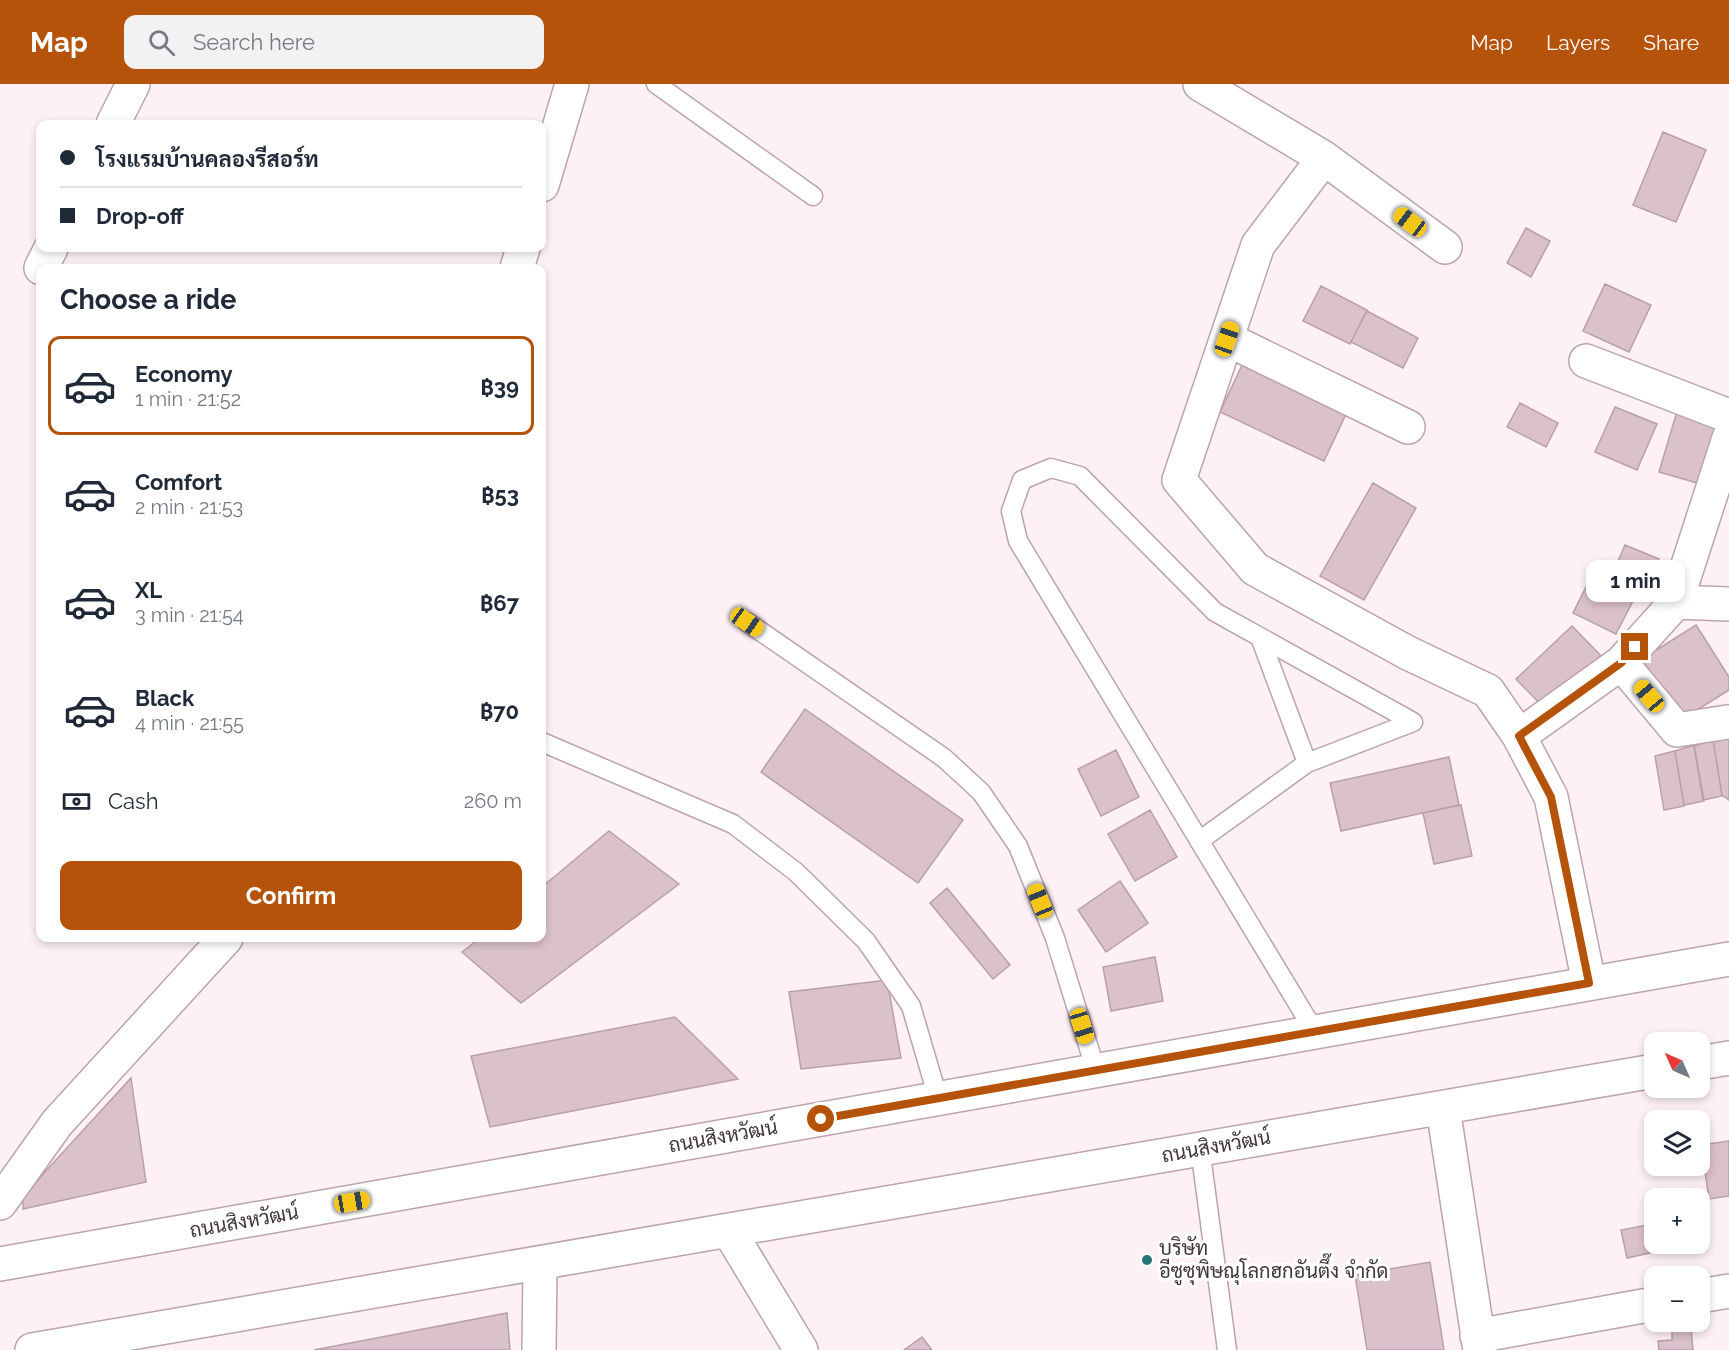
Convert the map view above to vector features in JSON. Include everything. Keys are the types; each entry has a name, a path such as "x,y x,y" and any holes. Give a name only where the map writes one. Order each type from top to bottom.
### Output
{"street":[{"path":"115,120 133,84"},
{"path":"546,172 572,84"},
{"path":"1200,84 1324,158 1445,247"},
{"path":"1324,158 1258,245 1179,480 1255,569 1408,653 1488,691 1519,736 1551,797 1589,983"},
{"path":"1227,339 1408,427"},
{"path":"1586,361 1729,416"},
{"path":"1519,736 1621,663 1676,602 1729,438"},
{"path":"1676,602 1729,604"},
{"path":"1621,663 1677,730 1727,722"},
{"path":"0,1203 57,1123 222,942"},
{"name":"ถนนสิงหวัฒน์","path":"0,1264 1729,959"},
{"path":"1710,1061 1729,1058"},
{"name":"ถนนสิงหวัฒน์","path":"32,1350 540,1265 1200,1148 1644,1073"},
{"path":"1443,1108 1478,1343 1644,1306"},
{"path":"729,1231 801,1350"},
{"path":"539,1350 540,1265"},
{"path":"1710,1294 1729,1291"}],"lane":[{"path":"656,84 813,196"},
{"path":"1199,840 1307,764 1413,722 1215,612 1080,476 1051,468 1022,480 1011,511 1018,541 1315,1032"},
{"path":"747,622 944,758 981,792 1018,846 1055,938 1096,1071"},
{"path":"1260,637 1307,764"},
{"path":"546,744 733,824 796,872 867,941 911,1006 938,1098"},
{"path":"1200,1148 1227,1350"}],"building":[{"path":"1663,132 1706,150 1676,222 1633,205"},
{"path":"1526,228 1550,241 1531,277 1507,263"},
{"path":"1605,284 1651,305 1629,352 1583,331"},
{"path":"1321,286 1367,310 1350,344 1303,321"},
{"path":"1367,311 1418,338 1403,368 1351,342"},
{"path":"1243,363 1347,412 1324,461 1220,412"},
{"path":"1520,403 1558,423 1546,447 1507,427"},
{"path":"1615,407 1657,424 1637,470 1595,452"},
{"path":"1678,408 1724,422 1704,485 1659,472"},
{"path":"1373,483 1416,508 1364,600 1320,576"},
{"path":"1625,545 1659,559 1645,592 1611,577"},
{"path":"1593,573 1636,595 1616,634 1573,613"},
{"path":"1696,625 1729,677 1729,690 1681,720 1642,659"},
{"path":"1572,626 1604,659 1548,712 1516,679"},
{"path":"805,709 963,820 918,883 761,772"},
{"path":"1729,736 1729,800 1722,795 1713,740"},
{"path":"1713,740 1722,796 1703,800 1694,746"},
{"path":"1694,745 1704,801 1684,805 1675,751"},
{"path":"1116,750 1139,797 1101,816 1078,769"},
{"path":"1675,751 1684,806 1664,810 1655,756"},
{"path":"1449,757 1459,805 1341,831 1330,783"},
{"path":"1461,805 1472,856 1434,864 1423,813"},
{"path":"1150,810 1177,857 1135,881 1108,834"},
{"path":"609,831 679,884 521,1003 462,952 475,942 546,942 546,884"},
{"path":"1120,881 1148,923 1106,952 1078,910"},
{"path":"947,888 1010,965 993,979 930,903"},
{"path":"1155,957 1163,1001 1111,1011 1103,967"},
{"path":"887,980 901,1058 801,1069 789,992"},
{"path":"675,1017 738,1079 490,1127 471,1056"},
{"path":"131,1078 146,1182 23,1209 23,1198"},
{"path":"1729,1141 1729,1196 1710,1199 1710,1188 1707,1188 1706,1176 1710,1176 1710,1144"},
{"path":"1644,1226 1645,1254 1627,1258 1621,1230"},
{"path":"1430,1262 1444,1350 1367,1350 1355,1275"},
{"path":"507,1313 510,1350 314,1350"},
{"path":"1672,1332 1691,1332 1693,1350 1659,1350 1658,1341 1672,1340"},
{"path":"922,1337 932,1350 904,1350"}],"place":[{"name":"บริษัท อีซูซุพิษณุโลกฮกอันตึ๊ง จำกัด","path":"1147,1260"}],"route":[{"path":"821,1119 1589,983 1551,797 1519,736 1621,663 1635,647"}]}
